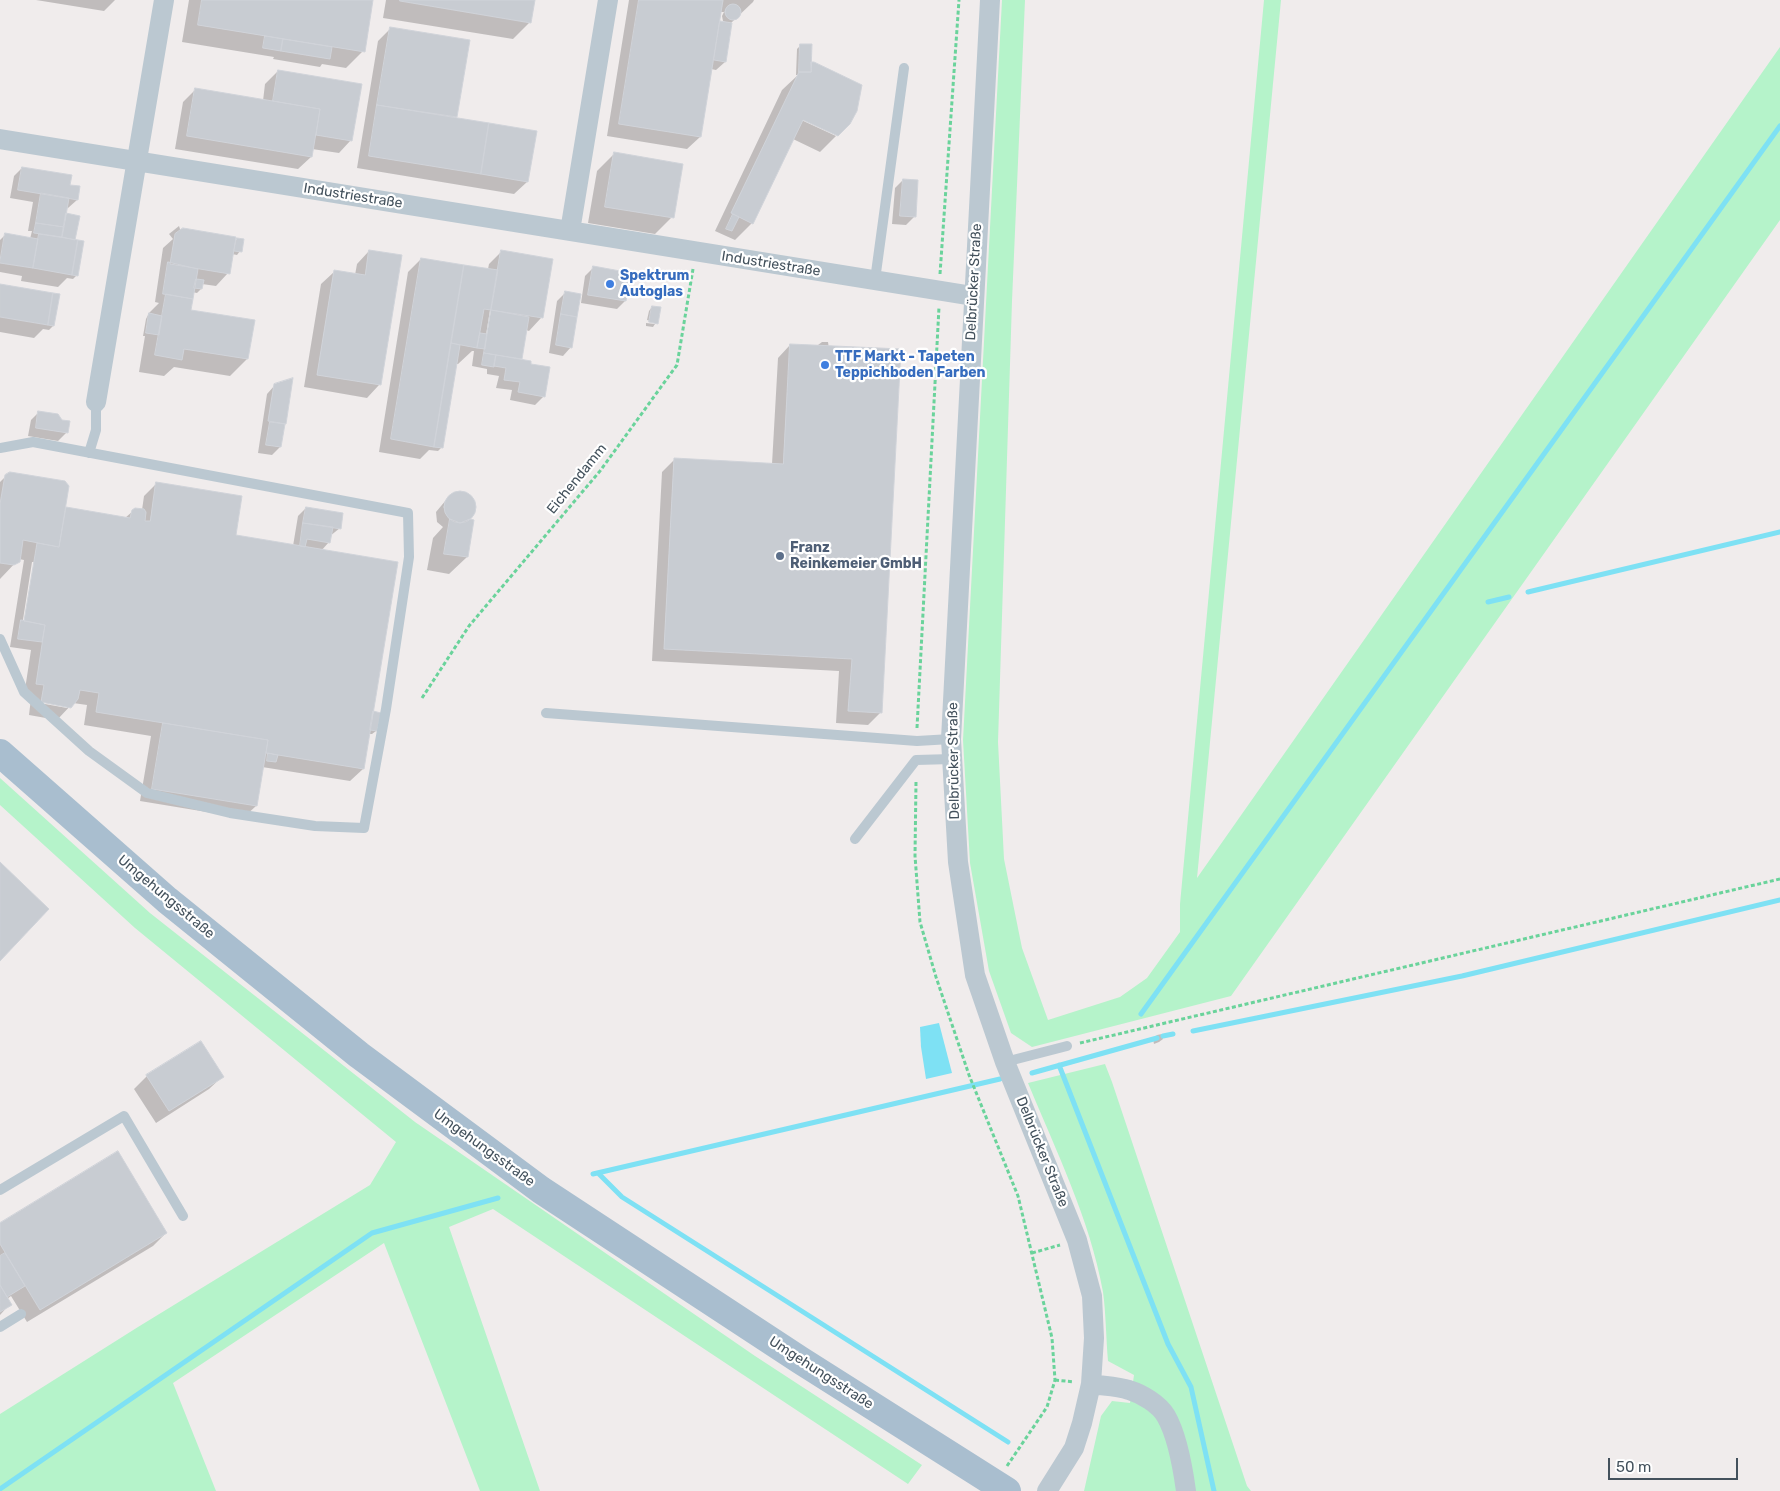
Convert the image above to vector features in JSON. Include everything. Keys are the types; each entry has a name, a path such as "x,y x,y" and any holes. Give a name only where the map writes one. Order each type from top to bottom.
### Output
{"main road":[{"name":"Umgehungsstraße","path":"0,753 167,900 344,1043 526,1178 800,1360 1000,1487"}],"street":[{"path":"96,402 164,0"},
{"path":"570,231 608,0"},
{"name":"Delbrücker Straße","path":"990,0 951,739 958,862 975,975 1005,1062 1077,1240 1092,1296 1094,1338 1091,1384 1082,1424 1074,1448 1047,1491"},
{"name":"Industriestraße","path":"0,138 974,296"},
{"path":"1091,1384 1129,1390 1147,1398 1166,1416 1182,1467 1186,1491"}],"lane":[{"path":"875,280 904,68"},
{"path":"90,453 96,430 96,402"},
{"path":"0,448 33,442 408,513 409,557 386,709 364,828 315,826 230,813 147,793 89,751 24,692 0,639"},
{"path":"546,713 917,741 951,739"},
{"path":"855,839 916,760 952,760"},
{"path":"1005,1062 1067,1046"},
{"path":"0,1190 124,1116 183,1216"},
{"path":"0,1327 21,1314"}],"path":[{"path":"917,741 940,291 959,0"},
{"name":"Eichendamm","path":"422,698 469,626 600,471 677,365 696,251"},
{"path":"916,760 915,856 920,922 936,977 969,1075 1018,1196 1052,1338 1054,1380 1047,1407 1013,1460 1000,1487"},
{"path":"1067,1046 1780,879"},
{"path":"1032,1253 1077,1240"}],"green space":[{"path":"1002,0 1025,0 1012,301 998,742 1004,859 1022,948 1048,1020 1120,997 1147,978 1180,932 1180,904 1264,0 1281,0 1197,878 1780,47 1780,220 1231,996 1032,1047 1011,1033 989,971 970,863 963,740"},
{"path":"0,778 150,913 415,1122 755,1356 922,1465 908,1484 493,1209 449,1227 540,1491 480,1491 384,1243 173,1383 216,1491 0,1491 0,1414 370,1185 396,1142 135,928 0,805"},
{"path":"1105,1064 1247,1486 1251,1491 1084,1491 1101,1416 1112,1401 1130,1403 1134,1375 1108,1361 1103,1292 1090,1238 1071,1186 1028,1083"}],"water":[{"path":"939,1023 952,1073 926,1079 920,1027"}],"building":[{"path":"202,0 373,0 365,52 198,25"},
{"path":"400,0 535,0 531,23"},
{"path":"639,0 723,0 701,137 619,124"},
{"path":"733,4 739,6 741,12 739,18 733,20 727,18 725,12 727,6"},
{"path":"720,21 732,23 726,62 714,60"},
{"path":"390,27 470,40 457,117 377,105"},
{"path":"265,36 283,39 281,51 263,48"},
{"path":"283,39 332,47 330,59 281,51"},
{"path":"800,44 812,44 811,72 799,72"},
{"path":"811,62 862,85 857,111 850,124 838,136 803,120 753,224 731,213 799,72 811,72"},
{"path":"278,70 362,84 352,141 316,135 320,109 273,101"},
{"path":"195,88 320,109 312,157 187,136"},
{"path":"377,105 489,123 481,174 369,156"},
{"path":"489,123 537,131 528,182 481,174"},
{"path":"614,152 683,164 674,218 605,207"},
{"path":"22,167 72,175 70,185 80,186 78,200 18,190"},
{"path":"903,179 918,180 916,217 900,216"},
{"path":"41,193 69,198 64,227 36,223"},
{"path":"66,213 80,216 75,240 62,237"},
{"path":"733,214 739,217 732,231 726,229"},
{"path":"36,223 64,227 62,237 34,233"},
{"path":"183,228 236,237 230,274 170,264 175,234"},
{"path":"5,233 38,239 33,268 0,263"},
{"path":"39,234 78,240 72,275 33,268"},
{"path":"237,238 244,239 242,252 234,251"},
{"path":"78,240 84,241 78,276 72,275"},
{"path":"369,250 402,255 381,385 317,375 334,270 365,275"},
{"path":"501,250 553,259 543,318 491,310"},
{"path":"421,258 464,265 434,447 391,439"},
{"path":"168,262 198,269 193,299 163,294"},
{"path":"464,265 498,270 491,310 484,309 477,348 451,343"},
{"name":"Spektrum Autoglas","path":"593,266 631,273 626,301 588,295"},
{"path":"196,279 204,280 202,289 194,288"},
{"path":"0,284 53,293 48,325 0,317"},
{"path":"565,291 581,294 577,317 561,314"},
{"path":"53,293 60,294 54,326 48,325"},
{"path":"166,294 193,299 191,310 255,320 248,359 184,349 182,360 155,355"},
{"path":"652,306 661,307 658,324 649,322"},
{"path":"491,310 529,317 522,359 484,353"},
{"path":"149,313 162,316 159,335 146,333"},
{"path":"561,314 577,317 572,348 556,345"},
{"path":"480,333 487,334 485,349 477,348"},
{"path":"451,343 460,345 443,448 434,447"},
{"name":"Franz Reinkemeier GmbH","path":"790,344 901,349 882,713 848,711 852,659 664,649 674,458 783,464"},
{"path":"484,353 496,355 494,367 482,365"},
{"path":"496,355 531,361 531,364 550,367 545,397 518,392 520,382 504,380 506,368 494,366"},
{"path":"293,378 286,424 268,421 274,384"},
{"path":"38,411 58,414 62,420 70,421 68,433 36,428"},
{"path":"270,422 285,424 281,447 266,445"},
{"path":"10,472 65,481 69,486 59,547 23,540 20,562 14,565 0,563 0,504 5,475"},
{"path":"156,482 242,496 236,535 398,562 364,769 266,753 268,740 96,712 99,693 80,690 78,699 71,708 41,702 44,685 36,684 45,625 24,621 37,543 59,547 66,507 130,518 132,510 135,508 144,509 146,512 145,521 150,521"},
{"path":"460,491 472,495 476,507 472,519 460,523 448,519 444,507 448,495"},
{"path":"306,507 343,513 341,529 303,523"},
{"path":"450,519 460,523 470,519 474,520 468,557 444,554"},
{"path":"303,523 333,527 330,543 307,539 305,547 300,546"},
{"path":"21,620 45,625 42,642 18,639"},
{"path":"373,711 381,713 377,731 370,730"},
{"path":"163,723 268,740 257,806 152,789"},
{"path":"268,753 278,755 276,762 267,761"},
{"path":"0,862 49,909 0,961"},
{"path":"201,1041 224,1077 169,1111 146,1075"},
{"path":"118,1151 167,1233 40,1310 0,1244 0,1223"},
{"path":"5,1253 25,1286 7,1297 0,1285 0,1256"},
{"path":"0,1285 12,1305 0,1312"}],"waterway":[{"path":"1141,1014 1780,126"},
{"path":"1528,592 1780,532"},
{"path":"1488,602 1509,597"},
{"path":"1193,1031 1462,976 1780,900"},
{"path":"1163,1036 1173,1034"},
{"path":"1032,1073 1157,1038"},
{"path":"1059,1065 1168,1344 1191,1387 1214,1491"},
{"path":"593,1174 1000,1079"},
{"path":"598,1173 622,1197 1008,1442"},
{"path":"0,1489 372,1233 498,1198"}],"place":[{"name":"Spektrum Autoglas","path":"610,284"},
{"name":"TTF Markt - Tapeten Teppichboden Farben","path":"825,365"},
{"name":"Franz Reinkemeier GmbH","path":"780,556"}]}
